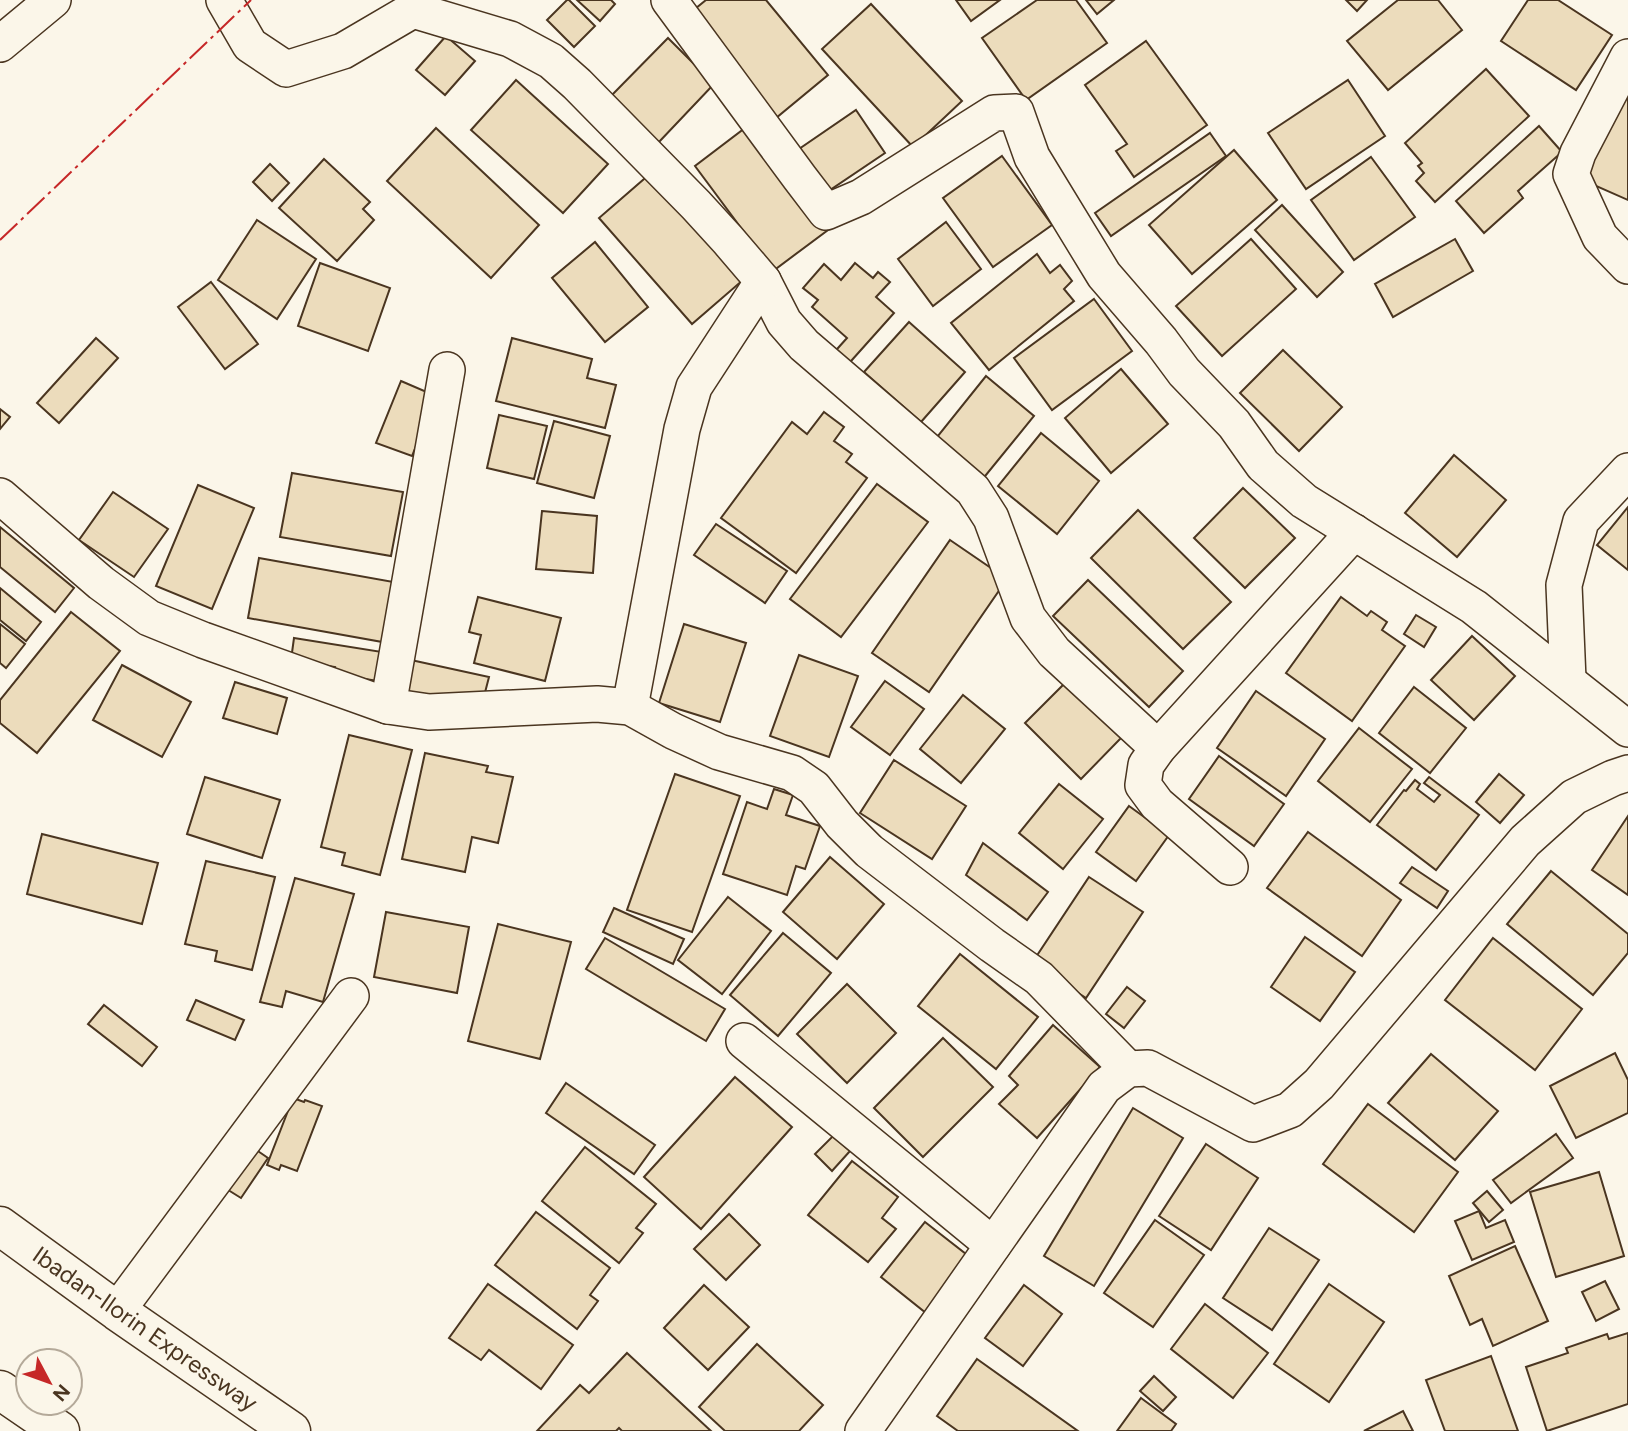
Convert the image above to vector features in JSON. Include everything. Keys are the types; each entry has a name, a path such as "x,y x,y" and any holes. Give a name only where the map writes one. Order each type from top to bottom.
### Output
{"highway":[{"name":"Ibadan-Ilorin Expressway","path":"0,1226 117,1311 291,1431"},
{"path":"0,1390 60,1431"}],"street":[{"path":"0,44 53,0"},
{"path":"224,0 250,45 286,69 343,51 413,10 510,39 551,61 696,205 763,281 784,322 804,345 972,490 991,518 1028,618 1054,652 1158,748"},
{"path":"669,0 826,212 861,197 994,113 1016,112 1032,157 1104,275 1184,372 1234,424 1263,464 1304,501 1474,607 1628,729"},
{"path":"1628,57 1578,153 1571,174 1600,237 1628,266"},
{"path":"630,707 682,429 694,387 763,281"},
{"path":"388,706 447,370"},
{"path":"1568,680 1564,585 1581,520 1628,471"},
{"path":"0,496 101,583 149,618 388,706 429,712 597,704 630,707 719,752 792,773 814,788 842,824 869,851 1039,978 1128,1069"},
{"path":"1230,867 1157,804 1143,785 1146,765 1158,748 1354,532"},
{"path":"863,1431 1104,1087 1128,1069 1148,1068 1253,1124 1290,1110 1319,1084 1525,841 1574,797 1628,773"},
{"path":"117,1311 351,996"},
{"path":"744,1041 993,1245"}],"building":[{"path":"567,0 595,26 574,47 547,20"},
{"path":"577,0 611,0 615,4 600,21"},
{"path":"706,0 766,0 828,75 776,118 690,13"},
{"path":"956,0 1000,0 971,21"},
{"path":"1037,0 1076,0 1107,43 1026,100 982,38"},
{"path":"1086,0 1114,0 1097,14"},
{"path":"1346,0 1367,0 1357,11"},
{"path":"1398,0 1438,0 1462,30 1388,90 1347,41"},
{"path":"1528,0 1558,0 1612,35 1576,90 1501,41"},
{"path":"871,4 962,101 913,147 822,49"},
{"path":"446,36 475,61 445,95 416,70"},
{"path":"668,38 714,84 658,143 610,97"},
{"path":"1146,41 1207,125 1134,177 1116,151 1127,144 1085,85"},
{"path":"1628,65 1628,200 1578,178"},
{"path":"1486,69 1529,116 1435,202 1416,181 1424,173 1418,166 1422,163 1405,143"},
{"path":"516,80 608,164 563,213 471,130"},
{"path":"1348,80 1385,136 1306,189 1268,133"},
{"path":"856,110 885,153 827,192 799,149"},
{"path":"749,125 828,230 773,271 695,166"},
{"path":"1539,126 1562,152 1518,191 1523,198 1484,233 1456,201"},
{"path":"436,128 539,225 491,278 387,181"},
{"path":"1210,133 1226,156 1111,236 1095,213"},
{"path":"1234,150 1277,200 1192,274 1149,225"},
{"path":"1002,156 1052,225 993,267 943,198"},
{"path":"1371,157 1415,217 1354,260 1311,200"},
{"path":"324,159 370,202 363,209 374,220 337,261 279,208"},
{"path":"270,164 289,183 272,201 253,182"},
{"path":"651,173 743,280 692,324 599,218"},
{"path":"1282,205 1343,272 1317,297 1255,230"},
{"path":"257,220 316,259 277,319 218,280"},
{"path":"946,222 981,269 933,306 898,259"},
{"path":"1251,239 1296,289 1222,356 1176,306"},
{"path":"1455,239 1473,271 1393,317 1375,284"},
{"path":"595,242 648,307 605,342 552,278"},
{"path":"1037,254 1050,273 1060,265 1072,281 1064,289 1074,301 989,370 951,323"},
{"path":"320,263 390,288 368,351 298,326"},
{"path":"855,263 873,278 878,272 890,282 876,297 894,313 843,370 829,358 847,338 812,307 818,300 803,288 824,264 841,280"},
{"path":"211,282 258,344 225,369 178,307"},
{"path":"1094,299 1132,351 1052,410 1014,358"},
{"path":"909,322 965,372 921,422 864,372"},
{"path":"96,338 118,358 59,423 37,403"},
{"path":"512,338 592,359 587,378 616,385 605,428 496,401"},
{"path":"1283,350 1342,407 1299,451 1240,393"},
{"path":"1121,369 1168,424 1111,473 1065,418"},
{"path":"986,376 1034,416 977,486 929,447"},
{"path":"401,381 436,396 412,456 376,443"},
{"path":"0,409 10,417 0,429"},
{"path":"824,412 844,427 834,441 852,454 846,462 867,478 796,573 721,518 792,422 807,434"},
{"path":"499,415 547,426 534,479 487,468"},
{"path":"554,421 610,436 594,498 537,483"},
{"path":"1041,433 1099,481 1057,534 998,486"},
{"path":"1454,455 1506,500 1457,557 1405,513"},
{"path":"292,473 403,492 391,556 280,537"},
{"path":"877,484 928,522 841,637 790,599"},
{"path":"198,485 254,508 212,609 156,586"},
{"path":"1243,488 1295,538 1245,588 1194,538"},
{"path":"113,492 168,529 134,577 79,540"},
{"path":"1628,507 1628,570 1597,545"},
{"path":"1138,510 1231,602 1183,649 1091,558"},
{"path":"542,511 597,516 593,573 536,569"},
{"path":"716,524 787,571 765,603 694,555"},
{"path":"0,527 74,588 55,612 0,567"},
{"path":"950,540 1007,579 929,692 872,653"},
{"path":"259,558 399,583 388,643 248,618"},
{"path":"1088,580 1183,671 1149,707 1053,616"},
{"path":"0,588 41,622 26,641 0,620"},
{"path":"478,597 561,618 545,681 474,663 481,635 469,632"},
{"path":"1341,597 1367,616 1371,611 1387,622 1382,630 1405,646 1352,721 1286,673"},
{"path":"71,612 120,651 37,753 0,723 0,700"},
{"path":"1416,615 1436,627 1424,647 1404,634"},
{"path":"0,624 25,644 6,668 0,663"},
{"path":"684,624 746,643 720,722 659,703"},
{"path":"1472,636 1515,676 1474,720 1431,680"},
{"path":"294,638 382,652 378,681 333,674 335,667 291,660"},
{"path":"799,655 858,676 829,757 770,736"},
{"path":"411,660 489,677 481,708 404,691"},
{"path":"122,665 191,702 162,757 93,720"},
{"path":"885,681 924,709 890,755 851,727"},
{"path":"235,682 287,698 277,734 223,718"},
{"path":"1065,683 1121,738 1081,779 1025,723"},
{"path":"1414,687 1466,728 1430,773 1379,733"},
{"path":"1256,691 1325,739 1286,796 1217,748"},
{"path":"963,695 1005,729 961,783 920,749"},
{"path":"1359,728 1412,769 1370,822 1318,781"},
{"path":"349,735 412,750 380,875 342,865 345,853 321,847"},
{"path":"425,753 488,766 486,772 513,777 498,843 472,837 465,872 402,859"},
{"path":"1219,756 1284,804 1254,846 1189,799"},
{"path":"894,760 966,806 932,859 860,813"},
{"path":"675,774 740,796 692,932 627,910"},
{"path":"1499,774 1524,795 1500,823 1476,802"},
{"path":"205,777 280,800 262,858 187,834"},
{"path":"1429,777 1479,815 1436,870 1377,825 1415,780 1420,784 1417,789 1434,802 1440,795 1424,783"},
{"path":"1059,784 1103,819 1063,869 1019,833"},
{"path":"774,789 793,795 786,815 820,826 805,869 796,866 787,895 723,874 747,802 767,809"},
{"path":"1129,806 1169,835 1136,881 1096,852"},
{"path":"1628,816 1628,895 1592,870"},
{"path":"1308,832 1401,900 1362,956 1267,888"},
{"path":"42,834 158,863 142,924 27,894"},
{"path":"983,843 1048,892 1027,920 966,875"},
{"path":"830,857 884,904 837,959 783,912"},
{"path":"206,861 275,877 252,970 215,961 217,951 185,944"},
{"path":"1412,867 1448,891 1437,908 1400,883"},
{"path":"1551,871 1628,934 1628,953 1593,995 1507,924"},
{"path":"1089,877 1143,912 1086,998 1032,963"},
{"path":"295,878 354,894 323,1002 286,991 282,1007 260,1002"},
{"path":"728,897 771,931 722,994 678,960"},
{"path":"614,908 684,939 673,964 603,932"},
{"path":"386,912 469,927 457,993 374,977"},
{"path":"498,924 571,942 540,1059 468,1041"},
{"path":"783,933 831,973 778,1036 730,995"},
{"path":"1305,937 1355,972 1320,1021 1271,987"},
{"path":"605,938 725,1009 706,1041 586,969"},
{"path":"1493,938 1582,1009 1535,1070 1445,1000"},
{"path":"960,954 1038,1017 996,1069 918,1006"},
{"path":"847,984 896,1033 847,1083 797,1034"},
{"path":"1127,987 1145,1001 1124,1028 1106,1014"},
{"path":"196,1000 244,1020 235,1040 187,1020"},
{"path":"104,1005 157,1047 142,1066 88,1024"},
{"path":"1053,1025 1100,1067 1037,1138 999,1104 1018,1085 1009,1076"},
{"path":"943,1038 993,1087 923,1157 874,1108"},
{"path":"1615,1053 1628,1080 1628,1113 1576,1138 1550,1086"},
{"path":"1431,1054 1498,1111 1455,1160 1388,1103"},
{"path":"735,1077 792,1127 701,1229 644,1177"},
{"path":"566,1083 655,1145 634,1174 546,1113"},
{"path":"293,1098 322,1106 297,1171 281,1165 279,1170 267,1165"},
{"path":"1368,1104 1458,1172 1414,1232 1323,1164"},
{"path":"1133,1108 1183,1138 1094,1286 1044,1256"},
{"path":"1556,1134 1573,1158 1511,1203 1493,1180"},
{"path":"833,1136 850,1151 832,1171 815,1154"},
{"path":"1206,1144 1258,1178 1211,1250 1159,1216"},
{"path":"252,1147 268,1158 241,1198 225,1188"},
{"path":"585,1147 656,1204 636,1228 643,1233 619,1263 542,1201"},
{"path":"852,1161 898,1197 882,1218 896,1229 868,1262 808,1215"},
{"path":"1599,1172 1624,1256 1556,1277 1530,1192"},
{"path":"1487,1191 1503,1210 1489,1222 1473,1203"},
{"path":"1479,1211 1486,1228 1505,1220 1514,1242 1472,1260 1455,1221"},
{"path":"536,1212 610,1268 590,1295 598,1301 577,1329 495,1265"},
{"path":"729,1214 760,1245 726,1280 694,1249"},
{"path":"1155,1220 1204,1255 1153,1327 1104,1293"},
{"path":"925,1222 971,1258 926,1313 881,1277"},
{"path":"1269,1228 1319,1260 1272,1330 1223,1298"},
{"path":"1515,1246 1548,1321 1493,1346 1482,1319 1470,1325 1449,1276"},
{"path":"1605,1281 1619,1309 1596,1321 1582,1292"},
{"path":"488,1284 573,1345 541,1389 489,1350 481,1360 449,1338"},
{"path":"1329,1284 1384,1322 1329,1402 1274,1364"},
{"path":"704,1285 749,1327 708,1370 664,1328"},
{"path":"1024,1285 1062,1314 1023,1366 985,1338"},
{"path":"1205,1304 1268,1353 1233,1398 1171,1349"},
{"path":"1628,1333 1628,1404 1547,1431 1526,1367 1568,1353 1566,1348 1607,1334 1609,1339"},
{"path":"757,1344 823,1405 799,1431 725,1431 699,1407"},
{"path":"627,1353 711,1431 622,1431 619,1428 616,1431 537,1431 580,1385 589,1393"},
{"path":"1491,1356 1518,1431 1445,1431 1426,1380"},
{"path":"977,1359 1078,1431 958,1431 937,1416"},
{"path":"1154,1376 1176,1397 1163,1411 1140,1391"},
{"path":"1141,1398 1176,1424 1171,1431 1117,1431"},
{"path":"1403,1411 1413,1431 1364,1431"}],"power":[{"path":"0,240 251,0"}]}
